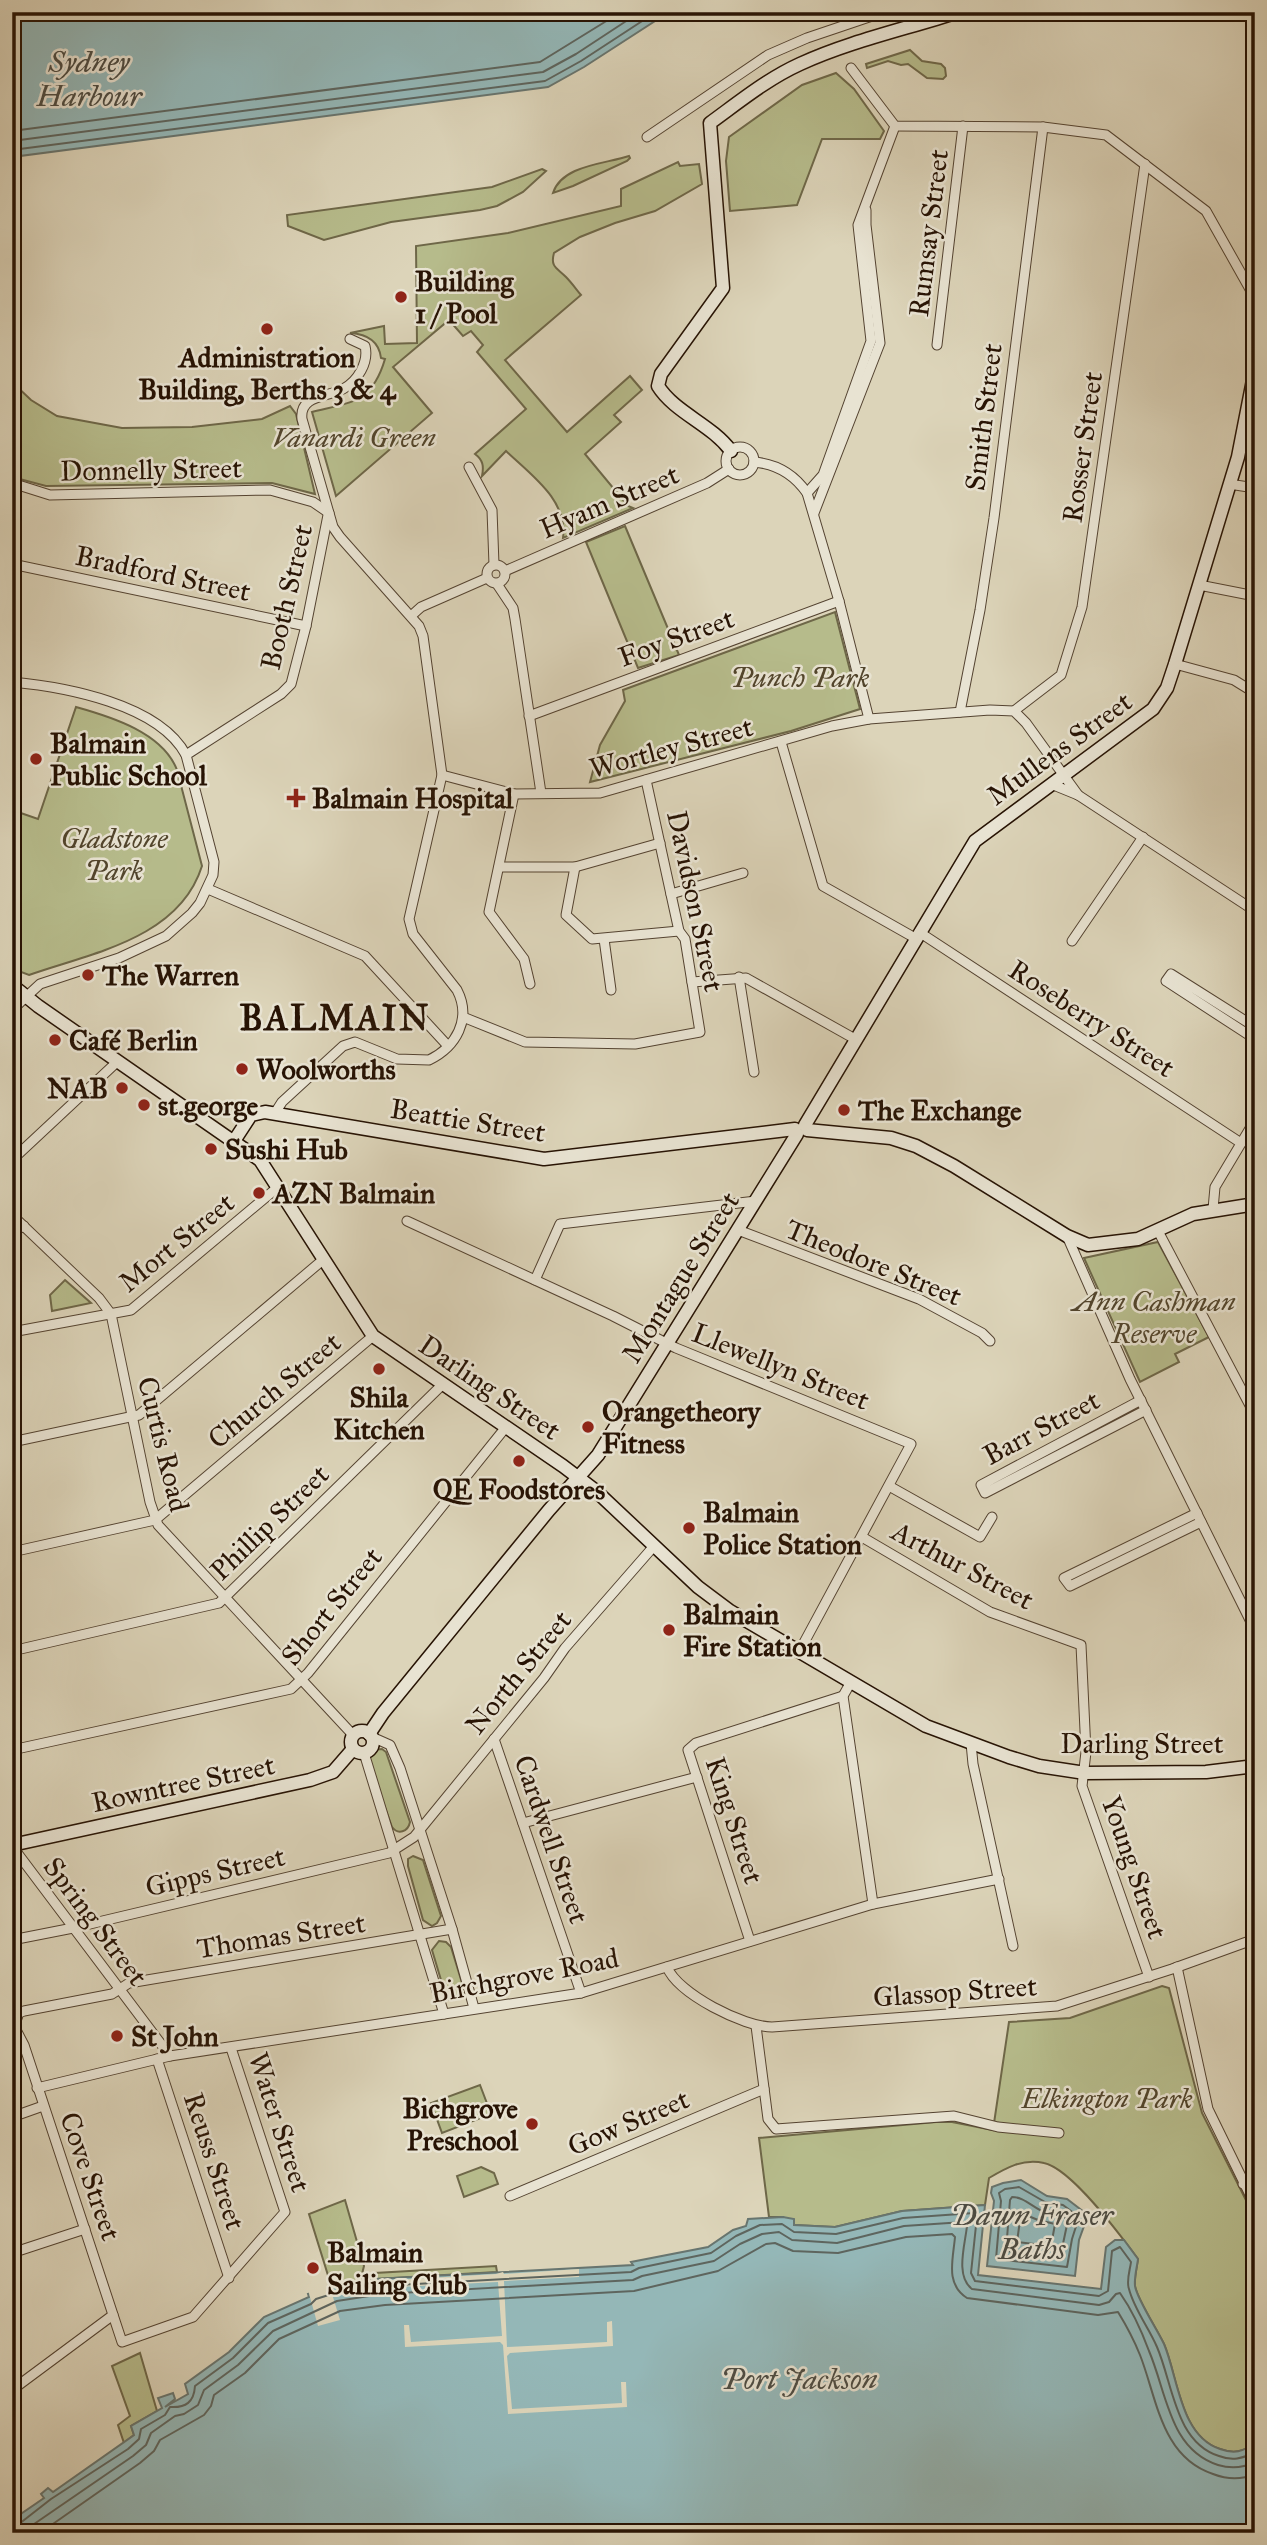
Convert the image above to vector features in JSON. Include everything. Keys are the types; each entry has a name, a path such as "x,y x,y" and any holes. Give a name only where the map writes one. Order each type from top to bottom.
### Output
{"street":[{"path":"647,137 768,55 807,38 884,12"},
{"path":"730,451 719,436 672,401 657,386 661,374 723,288 710,123 801,63 848,45 958,12"},
{"path":"851,68 895,126"},
{"name":"Rumsay Street","path":"937,345 963,125"},
{"path":"895,126 1043,127 1106,135 1206,211 1255,298"},
{"path":"814,513 875,342 858,225 895,126"},
{"name":"Smith Street","path":"960,712 994,518 1043,127"},
{"name":"Rosser Street","path":"1014,711 1061,675 1082,607 1145,164"},
{"name":"Booth Street","path":"186,755 281,694 291,684 329,513 302,411 311,400 344,389 357,377 367,353 365,346 351,339"},
{"path":"807,493 823,475 875,342"},
{"name":"Mullens Street","path":"801,1129 975,841 1153,709 1167,688 1229,484 1250,426 1255,370"},
{"path":"737,447 745,448 754,462 751,470 744,474 735,474 729,469 726,460 730,451 737,447"},
{"path":"754,462 766,463 790,474 800,482 807,493 839,601 869,719"},
{"path":"468,467 492,510 494,565"},
{"name":"Hyam Street","path":"505,571 708,483 729,469"},
{"name":"Donnelly Street","path":"12,483 50,495 270,489 313,502 329,513"},
{"path":"1229,484 1255,488"},
{"path":"275,1113 282,1101 333,1054 349,1043 363,1044 397,1059 421,1060 434,1057 458,1037 463,1017 461,997 413,934 409,919 442,775 424,636 411,616 340,537 329,513"},
{"name":"Bradford Street","path":"12,564 306,626"},
{"path":"494,565 505,571 504,579 497,584 491,583 487,578 487,571 494,565"},
{"path":"411,616 421,607 487,578"},
{"path":"497,584 513,608 541,793"},
{"path":"1199,585 1255,596"},
{"name":"Foy Street","path":"529,716 839,601"},
{"path":"1175,664 1234,680 1255,693"},
{"path":"12,682 69,690 116,705 155,724 176,740 186,755 214,862 208,889 192,913 166,936 119,958 40,984 12,1010"},
{"path":"1014,711 1065,774 1078,795"},
{"name":"Wortley Street","path":"442,775 514,794 600,793 832,726 869,719 1014,711"},
{"name":"Roseberry Street","path":"781,742 823,886 917,935 1241,1143"},
{"name":"Davidson Street","path":"463,1017 525,1042 635,1044 700,1032 685,939 679,931 646,780"},
{"path":"1051,784 1078,795 1255,911"},
{"path":"514,794 489,912 524,959 530,984"},
{"path":"1072,941 1143,837"},
{"path":"499,867 575,867 660,844"},
{"path":"575,867 566,915 592,939 679,931"},
{"path":"671,894 743,873"},
{"path":"208,889 365,956 448,1046"},
{"path":"604,939 611,990"},
{"path":"1255,1027 1228,1015 1166,981 1171,974 1228,1015 1255,1039"},
{"path":"692,982 739,977 753,981 855,1040"},
{"path":"739,977 754,1072"},
{"name":"Darling Street","path":"12,985 260,1160 373,1336 596,1491 712,1599 926,1726 1039,1766 1085,1773 1206,1772 1255,1766"},
{"path":"12,1160 118,1060"},
{"name":"Beattie Street","path":"234,1141 251,1115 256,1112 544,1159 801,1129 891,1138 916,1146 954,1166 1067,1236 1081,1243 1094,1245 1138,1239 1193,1214 1255,1204"},
{"path":"1213,1209 1215,1187 1255,1120"},
{"name":"Montague Street","path":"578,1478 598,1455 801,1129"},
{"name":"Mort Street","path":"12,1332 126,1312 137,1307 278,1187"},
{"path":"535,1280 560,1224 756,1200"},
{"name":"Curtis Road","path":"12,1215 99,1298 111,1314 155,1520 300,1681 353,1735"},
{"name":"Llewellyn Street","path":"407,1221 667,1343 911,1444 889,1486"},
{"path":"12,1232 24,1226"},
{"name":"Theodore Street","path":"738,1230 919,1299 982,1333 990,1341"},
{"path":"1158,1231 1255,1415"},
{"path":"1067,1236 1141,1400 1255,1630"},
{"path":"12,1442 139,1415 324,1259"},
{"name":"Church Street","path":"12,1552 155,1520 373,1336"},
{"name":"Phillip Street","path":"12,1651 211,1606 225,1598 443,1384"},
{"name":"Barr Street","path":"1022,1468 1141,1400"},
{"name":"Barr Street","path":"1068,1444 1146,1410"},
{"name":"Short Street","path":"12,1750 291,1689 506,1427"},
{"path":"359,1751 372,1747 370,1736 388,1706 578,1478"},
{"path":"799,1652 889,1486 980,1537 992,1517"},
{"path":"1111,1560 1199,1518"},
{"name":"Arthur Street","path":"862,1537 990,1612 1080,1645 1085,1773"},
{"name":"North Street","path":"419,1828 494,1740 565,1648 654,1546"},
{"path":"851,1682 843,1696 873,1904"},
{"name":"King Street","path":"750,1941 688,1750 695,1743 843,1696"},
{"path":"444,2014 393,1849 359,1751 351,1743 353,1735 360,1731 390,1745 400,1768 452,1929 474,2008"},
{"name":"Cardwell Street","path":"494,1740 581,1993"},
{"path":"971,1743 973,1764 1013,1946"},
{"name":"Rowntree Street","path":"14,1845 310,1780 333,1772 359,1751"},
{"name":"Young Street","path":"1085,1773 1082,1786 1149,1977"},
{"path":"523,1823 697,1777"},
{"name":"Spring Street","path":"12,1819 14,1845 170,2056"},
{"name":"Gipps Street","path":"12,1940 389,1853 414,1837 419,1828"},
{"name":"Birchgrove Road","path":"37,2088 170,2056 581,1993 873,1904 999,1879"},
{"name":"Thomas Street","path":"13,2026 19,2013 24,2011 112,1994 129,1983 452,1929"},
{"name":"Glassop Street","path":"667,1967 680,1986 730,2015 756,2026 772,2027 1057,2006 1255,1939"},
{"path":"1177,1967 1208,2109 1255,2205"},
{"name":"Cove Street","path":"13,2026 18,2031 122,2342 194,2317 229,2278"},
{"path":"756,2026 768,2119 772,2126 783,2130 961,2116 998,2127 1059,2133"},
{"name":"Water Street","path":"229,2278 285,2212 230,2048"},
{"name":"Reuss Street","path":"157,2059 229,2278"},
{"name":"Gow Street","path":"510,2196 764,2089"},
{"path":"12,2117 43,2106"},
{"path":"1243,2184 1255,2173"},
{"path":"12,2253 85,2229"},
{"path":"12,2390 113,2315"}],"green space":[{"path":"910,50 922,61 941,64 945,68 946,76 943,79 927,78 908,64 888,61 867,68 866,64"},
{"path":"836,73 854,89 884,131 880,139 822,139 797,205 730,211 726,161 729,137 802,85"},
{"path":"629,156 627,161 553,193 565,177 575,171"},
{"name":"Vanardi Green","path":"678,162 680,166 699,164 702,184 655,211 580,237 554,253 555,267 581,295 505,360 567,432 630,376 642,390 614,415 621,422 585,454 628,506 633,508 563,538 563,524 554,500 506,451 482,476 482,463 475,454 526,409 477,352 483,345 471,331 463,336 449,320 393,367 432,413 336,496 312,412 359,398 380,374 385,359 381,358 378,347 366,337 350,333 384,326 385,344 417,343 416,246 508,233 621,206 621,189"},
{"path":"542,169 546,171 523,192 497,206 480,210 391,222 324,240 288,226 287,215 492,187"},
{"path":"12,382 31,400 57,416 122,428 192,427 262,419 290,406 296,414 315,494 272,483 46,486 12,477"},
{"path":"625,526 679,655 638,668 586,542"},
{"name":"Punch Park","path":"835,612 860,709 791,731 590,782 600,745 625,701 623,690"},
{"name":"Gladstone Park","path":"76,707 135,728 148,736 170,757 177,770 202,866 191,891 174,911 154,927 105,950 29,975 21,972 12,962 12,810 38,819"},
{"name":"Ann Cashman Reserve","path":"1158,1242 1209,1337 1175,1354 1179,1362 1140,1382 1084,1258"},
{"path":"65,1280 91,1303 52,1311 50,1295"},
{"path":"382,1749 386,1752 410,1822 402,1831 392,1827 367,1758 373,1750"},
{"path":"413,1856 423,1860 441,1916 432,1926 423,1920 408,1866 408,1859"},
{"path":"439,1941 446,1942 451,1947 466,1996 447,2000 432,1950"},
{"name":"Elkington Park","path":"1162,1986 1169,1988 1202,2113 1255,2218 1255,2443 1238,2451 1220,2449 1196,2432 1182,2404 1164,2344 1137,2292 1135,2280 1138,2259 1082,2190 1055,2168 1044,2163 1029,2162 1002,2171 989,2178 985,2205 902,2211 835,2227 794,2225 783,2217 769,2217 759,2138 936,2122 952,2122 993,2130 1009,2022 1070,2018"},
{"path":"480,2085 491,2114 442,2133 431,2103"},
{"path":"481,2167 494,2173 498,2184 464,2197 457,2176"},
{"path":"345,2200 364,2266 360,2282 334,2286 331,2285 309,2214"},
{"path":"496,2266 497,2272 375,2279 375,2273"},
{"path":"140,2353 157,2411 131,2426 134,2435 124,2443 118,2425 130,2416 112,2366"}],"water":[{"name":"Sydney Harbour","path":"12,12 669,12 548,87 12,157"},
{"name":"Dawn Fraser Baths","path":"1021,2180 1047,2196 1067,2199 1088,2215 1079,2240 1075,2276 987,2266 994,2201 992,2187"},
{"name":"Port Jackson","path":"985,2205 978,2275 1101,2289 1106,2247 1115,2240 1124,2240 1138,2259 1135,2280 1137,2292 1164,2344 1182,2404 1196,2432 1207,2442 1225,2451 1238,2451 1255,2443 1255,2533 12,2533 12,2520 44,2498 41,2494 48,2488 53,2492 134,2435 131,2426 162,2408 158,2398 173,2393 175,2399 165,2407 188,2394 185,2384 229,2352 264,2317 309,2297 308,2294 334,2286 375,2279 633,2265 631,2262 708,2247 733,2230 746,2226 748,2219 783,2217 794,2219 794,2225 835,2227 902,2211"}],"pier":[{"path":"579,2269 579,2277 504,2281 507,2347 607,2342 607,2322 612,2321 613,2346 510,2353 507,2356 512,2409 622,2403 621,2382 626,2382 627,2407 508,2414 503,2345 500,2342 405,2347 404,2325 409,2325 411,2342 502,2336 498,2282 378,2288 378,2296 361,2297 361,2282"},
{"name":"Balmain Sailing Club","path":"329,2284 340,2320 318,2326 308,2290"}],"place":[{"name":"Building 1 / Pool","path":"401,297"},
{"name":"Administration Building, Berths 3 & 4","path":"267,329"},
{"name":"Balmain Public School","path":"36,759"},
{"name":"Balmain Hospital","path":"296,798"},
{"name":"The Warren","path":"88,975"},
{"name":"Café Berlin","path":"55,1040"},
{"name":"Woolworths","path":"242,1069"},
{"name":"NAB","path":"122,1088"},
{"name":"st.george","path":"144,1105"},
{"name":"The Exchange","path":"844,1110"},
{"name":"Sushi Hub","path":"211,1149"},
{"name":"AZN Balmain","path":"259,1193"},
{"name":"Shila Kitchen","path":"379,1369"},
{"name":"Orangetheory Fitness","path":"588,1427"},
{"name":"QE Foodstores","path":"519,1461"},
{"name":"Balmain Police Station","path":"689,1528"},
{"name":"Balmain Fire Station","path":"669,1630"},
{"name":"St John","path":"117,2036"},
{"name":"Bichgrove Preschool","path":"532,2124"},
{"name":"Balmain Sailing Club","path":"313,2268"}],"district":[{"name":"BALMAIN","path":"335,1018"}]}
